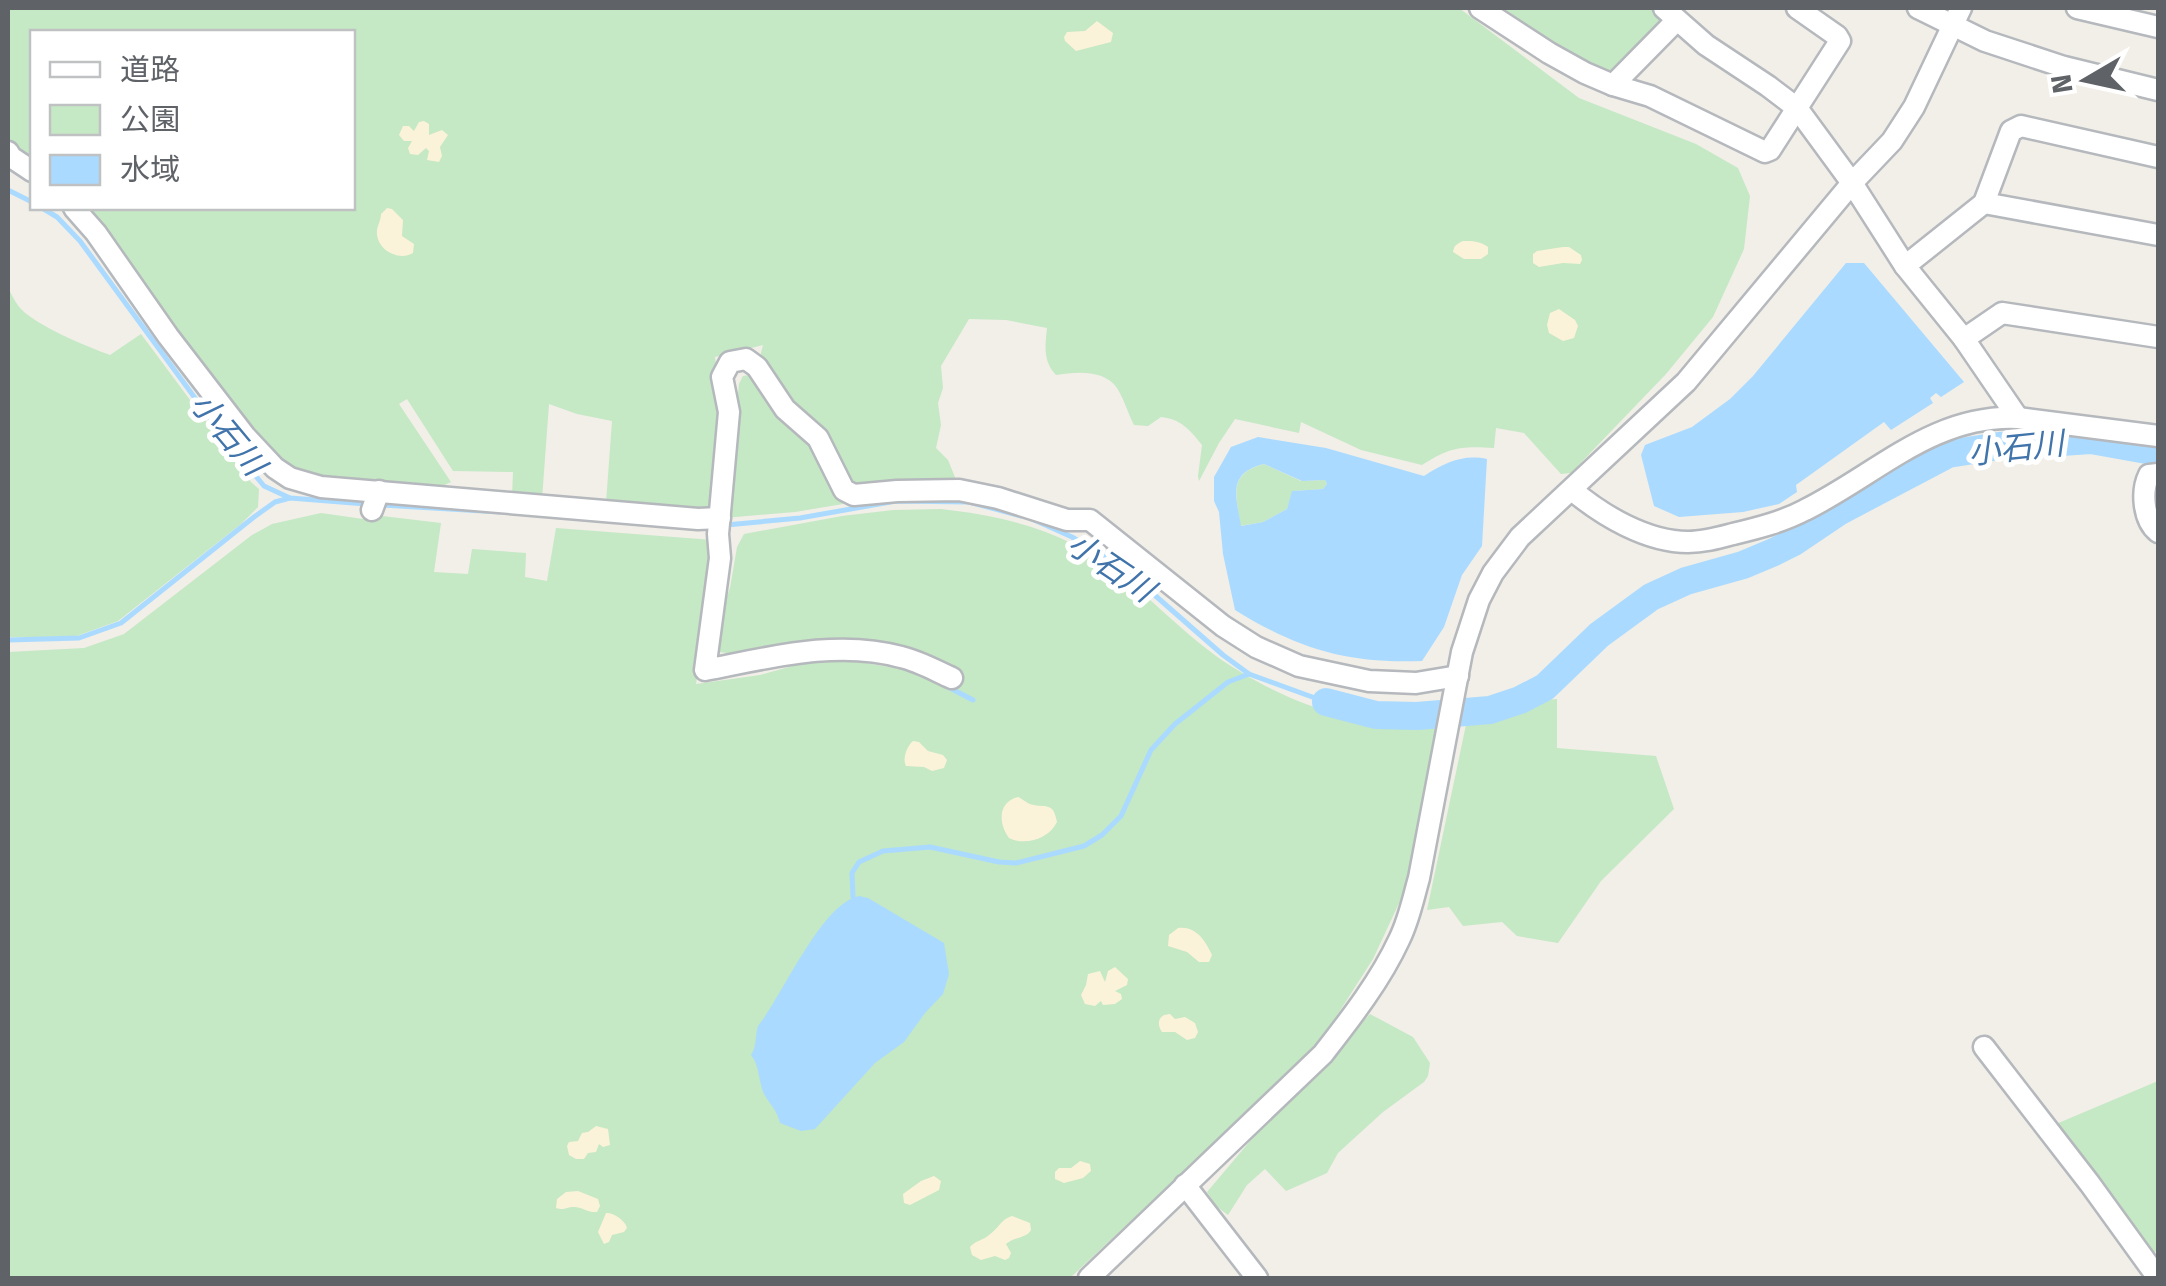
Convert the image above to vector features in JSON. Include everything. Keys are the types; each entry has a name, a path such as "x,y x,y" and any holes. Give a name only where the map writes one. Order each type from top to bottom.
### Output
{"street":[{"path":"1480,8 1584,73 1650,96 1765,152 1770,150 1840,42 1796,8"},
{"path":"1918,8 1957,17 1985,41 2064,67 2158,90"},
{"path":"2077,8 2158,26"},
{"path":"1613,85 1671,14 1706,45 1797,108 1905,266 1964,340 2018,418"},
{"path":"1089,1278 1323,1054 1381,974 1410,912 1462,652 1479,600 1493,573 1520,538 1686,382 1892,140 1914,107 1957,17"},
{"path":"1905,266 1984,204 2011,131 2021,126 2158,157"},
{"path":"8,152 30,170"},
{"path":"1984,204 2158,234"},
{"path":"76,210 245,436 290,478 376,499 698,519 720,524"},
{"path":"1964,340 2002,313 2158,337"},
{"path":"952,678 902,656 849,649 801,652 705,670 720,558 729,412 722,377 730,362 746,359 757,367 786,409 818,438 844,490 854,496 959,490 1067,520 1090,520 1223,626 1256,647 1299,666 1368,681 1416,683 1458,676"},
{"path":"1572,490 1590,505 1650,535 1686,542 1707,541 1775,524 1808,509 1933,434 1962,423 2018,418 2158,436"},
{"path":"2158,474 2149,475 2145,481 2147,520 2158,532"},
{"path":"1984,1047 2158,1278"},
{"path":"1185,1185 1257,1278"}],"green space":[{"path":"8,8 1459,8 1579,98 1696,144 1738,168 1750,196 1744,249 1713,317 1666,374 1571,473 1561,474 1524,433 1496,428 1494,448 1456,449 1422,465 1361,450 1301,422 1299,433 1235,419 1199,481 1202,445 1189,430 1161,417 1148,426 1134,425 1119,392 1105,378 1089,373 1056,375 1047,359 1047,328 1006,320 969,319 941,366 943,388 938,403 941,425 936,448 948,460 959,487 847,488 758,365 763,345 715,357 722,410 712,505 700,511 606,503 612,421 549,404 542,499 512,497 513,472 453,471 407,399 399,404 451,482 436,489 308,480 271,458 84,210 355,210 355,30 30,30 30,163 8,149"},
{"path":"1503,8 1650,8 1663,21 1605,77"},
{"path":"8,288 21,309 39,322 110,355 141,334 259,489 258,507 241,524 118,621 74,637 8,637"},
{"path":"743,376 759,379 810,437 831,469 843,504 724,518 739,384"},
{"path":"1264,464 1301,481 1325,480 1327,484 1323,489 1293,491 1287,509 1263,522 1240,526 1239,480 1252,468"},
{"path":"941,509 1008,520 1073,544 1112,568 1216,656 1296,700 1358,718 1438,722 1407,886 1373,959 1318,1045 1070,1278 8,1278 8,652 84,648 124,634 252,535 272,524 321,513 363,519 374,515 441,523 434,572 468,574 472,549 526,553 525,577 547,581 556,528 713,540 696,684 760,675 803,663 853,661 907,670 950,689 957,674 904,649 749,655 717,652 720,616 730,588 737,547 744,534 842,516"},
{"path":"1557,699 1557,748 1656,756 1674,809 1601,881 1558,943 1517,936 1502,922 1463,926 1449,907 1427,910 1467,720 1533,701"},
{"path":"1370,1014 1413,1037 1430,1063 1424,1082 1338,1153 1327,1173 1286,1191 1265,1169 1247,1185 1228,1215 1216,1206 1207,1192 1267,1121"},
{"path":"2158,1081 2158,1250 2152,1254 2056,1124"}],"sand":[{"path":"1097,21 1113,33 1111,42 1076,51 1065,41 1067,32 1085,31"},
{"path":"424,121 429,124 429,135 442,130 448,135 440,147 439,162 427,160 426,148 418,155 410,154 412,141 404,141 399,135 403,126 414,131"},
{"path":"387,208 403,220 402,236 414,244 413,253 394,255 380,243 377,230"},
{"path":"1463,241 1485,245 1488,254 1481,259 1464,259 1453,252"},
{"path":"1569,247 1581,255 1580,264 1539,267 1533,263 1537,251"},
{"path":"1559,309 1575,320 1578,326 1574,338 1563,341 1549,333 1550,313"},
{"path":"913,741 943,755 947,760 944,768 932,771 906,766 906,753"},
{"path":"1018,797 1053,811 1057,822 1043,837 1029,841 1009,838 1003,826 1003,808"},
{"path":"1178,928 1199,935 1212,955 1209,962 1199,962 1187,952 1168,946 1169,935"},
{"path":"1115,967 1128,979 1127,985 1115,991 1122,999 1115,1004 1085,1004 1081,995 1088,974 1100,971 1105,982 1108,971"},
{"path":"1170,1014 1175,1019 1185,1017 1195,1023 1195,1038 1187,1040 1175,1032 1162,1032 1159,1021"},
{"path":"596,1126 608,1129 610,1145 599,1144 596,1152 588,1153 584,1159 569,1155 569,1142 578,1141 582,1133"},
{"path":"1080,1161 1090,1164 1091,1171 1083,1178 1064,1183 1055,1179 1059,1168 1071,1168"},
{"path":"934,1176 941,1181 939,1190 910,1205 904,1203 903,1194"},
{"path":"578,1191 598,1199 597,1212 577,1207 556,1208 557,1199 566,1192"},
{"path":"606,1213 619,1218 627,1228 604,1244 598,1232"},
{"path":"1012,1216 1030,1223 1031,1230 1006,1244 1011,1253 1009,1258 981,1260 972,1255 972,1245"}],"water":[{"path":"1846,263 1864,263 1964,382 1941,397 1936,393 1930,398 1933,403 1891,430 1884,422 1796,485 1797,492 1779,504 1743,512 1679,517 1654,506 1641,455 1645,445 1692,427 1730,399"},
{"path":"1258,437 1326,448 1424,476 1454,461 1487,459 1482,546 1462,575 1444,627 1422,661 1370,660 1324,651 1280,635 1235,610 1214,501 1214,477 1231,447","holes":["1264,464 1302,481 1325,480 1327,484 1323,489 1292,491 1287,509 1263,522 1241,526 1237,487 1244,473"]},
{"path":"859,896 944,943 949,974 943,994 904,1042 875,1063 815,1129 801,1131 780,1123 764,1094 751,1055 757,1030 817,932 845,903"}],"waterway":[{"name":"小石川","path":"8,190 30,201"},
{"name":"小石川","path":"45,210 80,241 264,486 290,498 366,504"},
{"name":"小石川","path":"1326,702 1376,715 1417,716 1490,710 1520,700 1545,687 1599,635 1651,597 1686,581 1774,552 1840,511 1948,454 2091,440 2158,452"},
{"path":"8,640 79,638 121,623 254,517 275,502 290,498"},
{"name":"小石川","path":"726,525 800,518 896,501 969,502 1021,516"},
{"name":"小石川","path":"382,505 500,512"},
{"name":"小石川","path":"1032,519 1072,537 1126,570 1249,674 1326,702"},
{"path":"853,897 852,873 859,862 883,851 930,847 1016,863 1084,846 1121,816 1151,750 1175,724 1228,682 1249,674"},
{"path":"944,685 973,700"}]}
